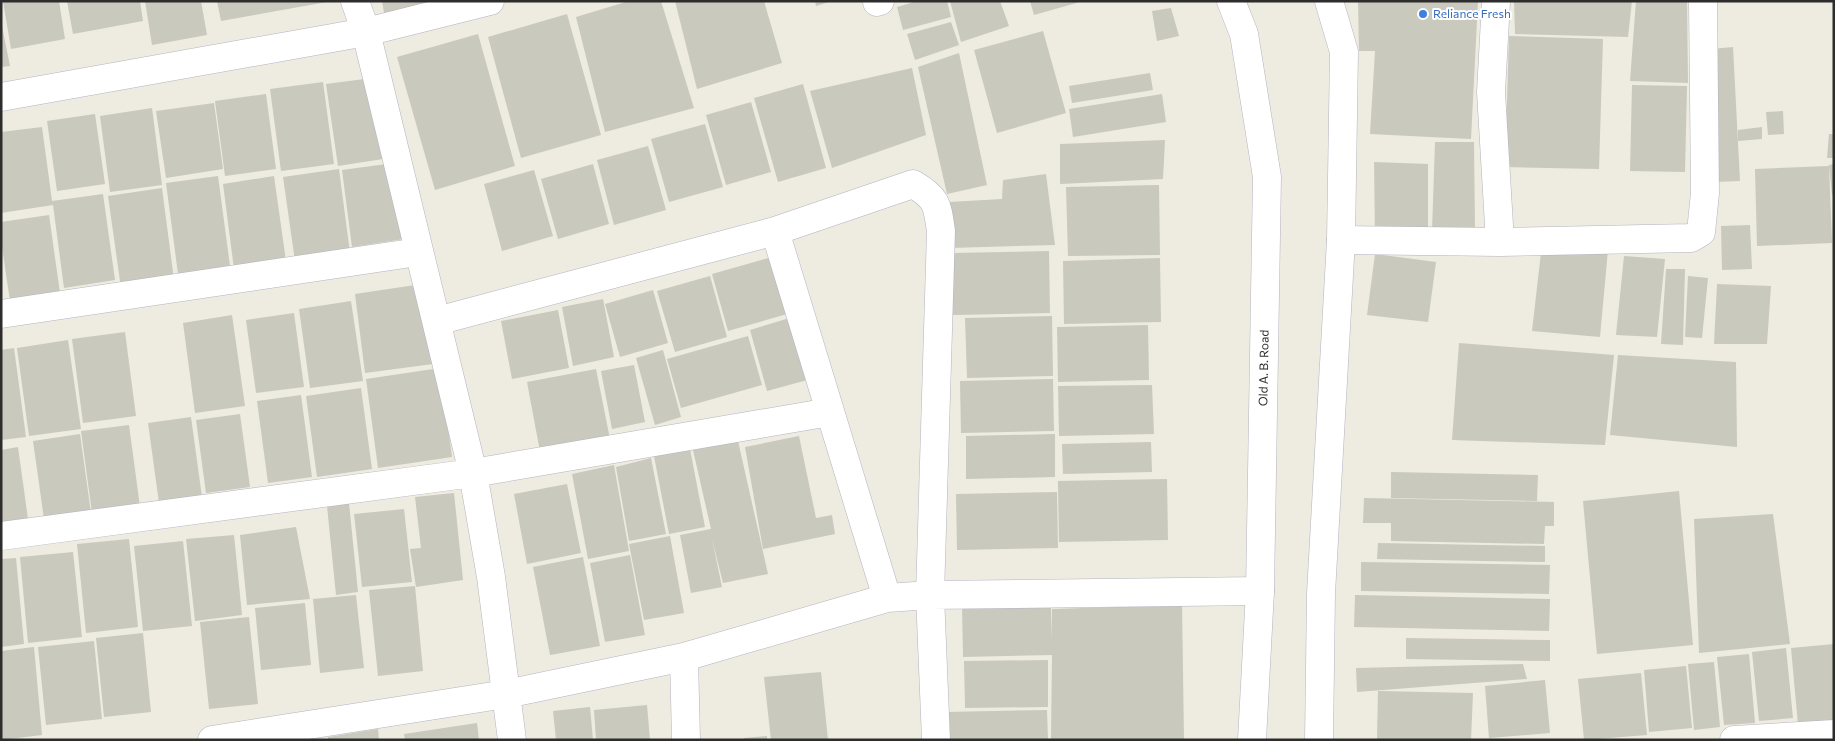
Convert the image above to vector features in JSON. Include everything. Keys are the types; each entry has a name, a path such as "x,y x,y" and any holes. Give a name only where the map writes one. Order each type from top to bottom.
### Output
{"street":[{"path":"355,1 366,32 473,473 491,577 512,740"},
{"path":"1,97 366,32 490,1"},
{"name":"Old A. B. Road","path":"1231,1 1244,34 1267,177 1260,591 1252,740"},
{"path":"1319,740 1321,593 1341,240 1344,52 1329,1"},
{"path":"1496,1 1491,92 1500,242"},
{"path":"1341,240 1500,242 1691,238 1701,232 1705,193 1703,1"},
{"path":"437,321 775,231 913,184 930,194 938,205 941,231 930,595 936,740"},
{"path":"775,231 887,598"},
{"path":"1,314 418,252"},
{"path":"1,536 473,473 830,412"},
{"path":"212,740 506,694 684,657 887,598 930,595 1260,591"},
{"path":"684,657 686,740"},
{"path":"1734,740 1834,734"}],"building":[{"path":"3,1 59,1 65,39 11,49"},
{"path":"67,1 140,1 143,21 73,34"},
{"path":"145,1 201,1 207,35 152,45"},
{"path":"217,1 327,1 327,2 221,21"},
{"path":"382,1 438,1 438,2 384,13"},
{"path":"629,1 661,1 694,108 605,132 576,17"},
{"path":"675,1 764,1 782,63 697,89"},
{"path":"815,1 829,1 829,2 816,6"},
{"path":"917,1 947,1 951,17 903,30 897,7"},
{"path":"950,1 1000,1 1009,26 961,42"},
{"path":"1030,1 1080,1 1080,2 1034,15"},
{"path":"1358,1 1478,1 1471,139 1370,134 1375,51 1359,51"},
{"path":"1514,1 1632,1 1628,37 1515,34"},
{"path":"1636,1 1687,1 1688,83 1630,81"},
{"path":"1171,8 1179,36 1157,41 1152,11"},
{"path":"567,14 601,135 521,158 488,37"},
{"path":"1,21 10,66 1,67"},
{"path":"951,22 959,45 915,60 907,34"},
{"path":"1043,31 1066,113 997,133 974,50"},
{"path":"478,34 515,166 435,190 397,57"},
{"path":"1509,36 1603,39 1599,169 1505,167"},
{"path":"1733,47 1740,181 1713,182 1711,49"},
{"path":"959,53 987,185 947,194 918,67"},
{"path":"912,68 926,135 832,168 810,91"},
{"path":"1150,73 1153,90 1072,103 1069,86"},
{"path":"372,78 383,159 338,166 326,84"},
{"path":"323,82 334,164 281,171 270,89"},
{"path":"803,84 826,168 778,182 754,98"},
{"path":"1632,85 1687,86 1685,172 1630,171"},
{"path":"266,94 276,169 225,176 215,101"},
{"path":"1162,94 1166,122 1073,137 1069,109"},
{"path":"751,102 771,172 726,185 706,115"},
{"path":"214,103 223,169 166,178 156,111"},
{"path":"152,108 162,185 110,192 100,116"},
{"path":"1783,111 1784,134 1768,135 1766,112"},
{"path":"95,114 105,184 57,191 47,121"},
{"path":"705,124 723,187 669,202 651,139"},
{"path":"42,127 52,201 103,194 115,280 64,288 53,205 1,213 1,132"},
{"path":"1762,127 1762,139 1738,141 1738,130"},
{"path":"1829,134 1834,134 1834,158 1827,158"},
{"path":"1165,140 1163,179 1060,184 1060,144"},
{"path":"1435,142 1474,142 1475,230 1432,231"},
{"path":"648,146 666,210 614,225 597,160"},
{"path":"1374,162 1428,164 1428,240 1375,237"},
{"path":"394,163 404,239 352,247 342,170"},
{"path":"593,164 609,224 558,239 541,179"},
{"path":"1834,164 1834,195 1832,195 1829,165"},
{"path":"1829,166 1832,243 1757,246 1755,169"},
{"path":"339,169 350,253 295,261 283,177"},
{"path":"534,170 553,236 502,251 484,184"},
{"path":"1046,174 1055,245 949,248 949,202 1002,199 1003,180"},
{"path":"218,176 230,266 178,274 166,183"},
{"path":"274,176 286,261 234,269 223,184"},
{"path":"1159,185 1160,255 1068,256 1066,187"},
{"path":"162,188 174,280 121,288 108,196"},
{"path":"49,215 60,293 10,301 1,240 1,222"},
{"path":"1750,225 1752,269 1722,270 1721,226"},
{"path":"1542,244 1608,250 1600,337 1532,331"},
{"path":"1049,251 1050,313 953,315 952,253"},
{"path":"1375,254 1436,262 1428,322 1367,315"},
{"path":"779,255 794,312 728,331 712,274"},
{"path":"1624,256 1665,259 1657,337 1616,335"},
{"path":"1160,258 1161,322 1064,324 1063,261"},
{"path":"1666,269 1685,269 1683,345 1661,344"},
{"path":"710,276 727,337 675,352 657,291"},
{"path":"1688,276 1708,278 1702,338 1685,337"},
{"path":"422,284 433,364 365,373 355,294"},
{"path":"1717,284 1771,286 1767,344 1714,344"},
{"path":"653,290 668,343 620,357 605,304"},
{"path":"603,299 614,357 573,366 562,307"},
{"path":"351,301 363,381 310,388 299,309"},
{"path":"558,310 569,368 512,379 501,321"},
{"path":"294,313 304,387 256,393 246,320"},
{"path":"232,315 245,406 195,413 183,323"},
{"path":"1052,316 1053,376 967,378 965,318"},
{"path":"793,317 811,379 767,391 750,330"},
{"path":"1148,325 1149,380 1058,382 1057,327"},
{"path":"125,332 136,416 83,423 72,339"},
{"path":"748,336 762,385 681,408 667,359"},
{"path":"68,340 81,429 29,436 17,348"},
{"path":"1459,343 1614,355 1605,445 1452,440"},
{"path":"14,348 26,437 1,440 1,350"},
{"path":"663,350 681,417 655,425 636,358"},
{"path":"1618,355 1736,362 1737,447 1610,435"},
{"path":"634,365 645,422 612,429 601,371"},
{"path":"440,368 452,457 378,468 366,379"},
{"path":"596,369 611,444 541,457 527,382"},
{"path":"1053,379 1054,431 961,433 960,381"},
{"path":"1152,385 1154,434 1059,436 1058,386"},
{"path":"361,388 372,469 317,477 306,396"},
{"path":"301,395 312,477 268,483 257,401"},
{"path":"240,414 250,487 206,493 196,420"},
{"path":"191,417 202,497 159,503 148,423"},
{"path":"129,425 140,507 92,513 81,431"},
{"path":"80,434 91,513 44,519 33,441"},
{"path":"1055,434 1055,477 966,479 966,436"},
{"path":"799,436 816,518 832,515 835,534 763,549 745,447"},
{"path":"738,441 768,574 723,583 712,539 722,587 691,593 680,535 711,529 693,450"},
{"path":"1151,442 1152,472 1063,474 1062,444"},
{"path":"18,447 28,519 1,523 1,450"},
{"path":"690,449 705,527 669,534 654,456"},
{"path":"651,458 666,534 629,541 616,467"},
{"path":"614,465 629,551 588,559 572,474"},
{"path":"1391,472 1538,475 1537,501 1391,498"},
{"path":"1167,479 1168,540 1059,542 1058,481"},
{"path":"567,484 581,553 527,564 514,494"},
{"path":"1679,491 1693,645 1597,654 1583,501"},
{"path":"1057,492 1058,548 957,550 956,494"},
{"path":"454,493 463,580 416,587 410,549 421,548 415,497"},
{"path":"1364,498 1554,502 1554,526 1545,526 1544,544 1391,541 1391,523 1363,523"},
{"path":"349,503 358,592 336,595 327,506"},
{"path":"404,509 412,582 362,587 354,514"},
{"path":"1773,514 1790,644 1699,653 1694,519"},
{"path":"296,527 310,599 247,605 240,535"},
{"path":"234,535 242,615 195,621 186,539"},
{"path":"670,536 684,613 644,620 629,544"},
{"path":"129,539 138,627 86,633 77,544"},
{"path":"183,541 192,626 143,631 134,546"},
{"path":"1378,543 1545,546 1545,562 1377,559"},
{"path":"73,552 82,637 28,643 20,557"},
{"path":"630,555 645,635 605,642 590,563"},
{"path":"583,557 600,646 550,655 533,567"},
{"path":"16,558 24,644 1,647 1,559"},
{"path":"1361,562 1550,565 1549,594 1361,591"},
{"path":"415,586 423,671 378,676 369,590"},
{"path":"356,595 364,668 320,673 313,599"},
{"path":"1355,595 1550,599 1549,631 1354,627"},
{"path":"1051,602 1051,641 1052,609 1182,605 1184,740 1051,740 1052,655 963,657 962,604"},
{"path":"305,603 311,665 261,670 255,608"},
{"path":"249,617 258,704 209,709 200,622"},
{"path":"143,633 151,712 104,717 96,638"},
{"path":"1406,638 1550,640 1550,661 1406,659"},
{"path":"94,641 102,719 46,725 38,647"},
{"path":"1834,644 1834,722 1798,725 1791,648"},
{"path":"34,647 42,735 1,740 1,651"},
{"path":"1786,648 1793,718 1759,721 1752,652"},
{"path":"1749,654 1755,723 1724,725 1717,657"},
{"path":"1048,660 1048,707 965,708 964,661"},
{"path":"1714,662 1720,727 1694,730 1688,664"},
{"path":"1523,664 1527,679 1357,692 1356,668"},
{"path":"1686,666 1692,728 1649,732 1644,670"},
{"path":"821,672 828,740 771,740 764,677"},
{"path":"1641,673 1647,735 1584,740 1578,679"},
{"path":"1545,680 1550,733 1489,738 1485,686"},
{"path":"1378,691 1473,693 1471,740 1377,740"},
{"path":"647,705 650,740 596,740 594,710"},
{"path":"590,707 593,740 556,740 553,711"},
{"path":"1047,710 1048,740 946,740 945,712"},
{"path":"477,723 479,740 405,740 404,734"},
{"path":"378,729 379,740 328,740 328,737"},
{"path":"767,736 767,740 744,740 744,738"}],"place":[{"name":"Reliance Fresh","path":"1423,14"}]}
